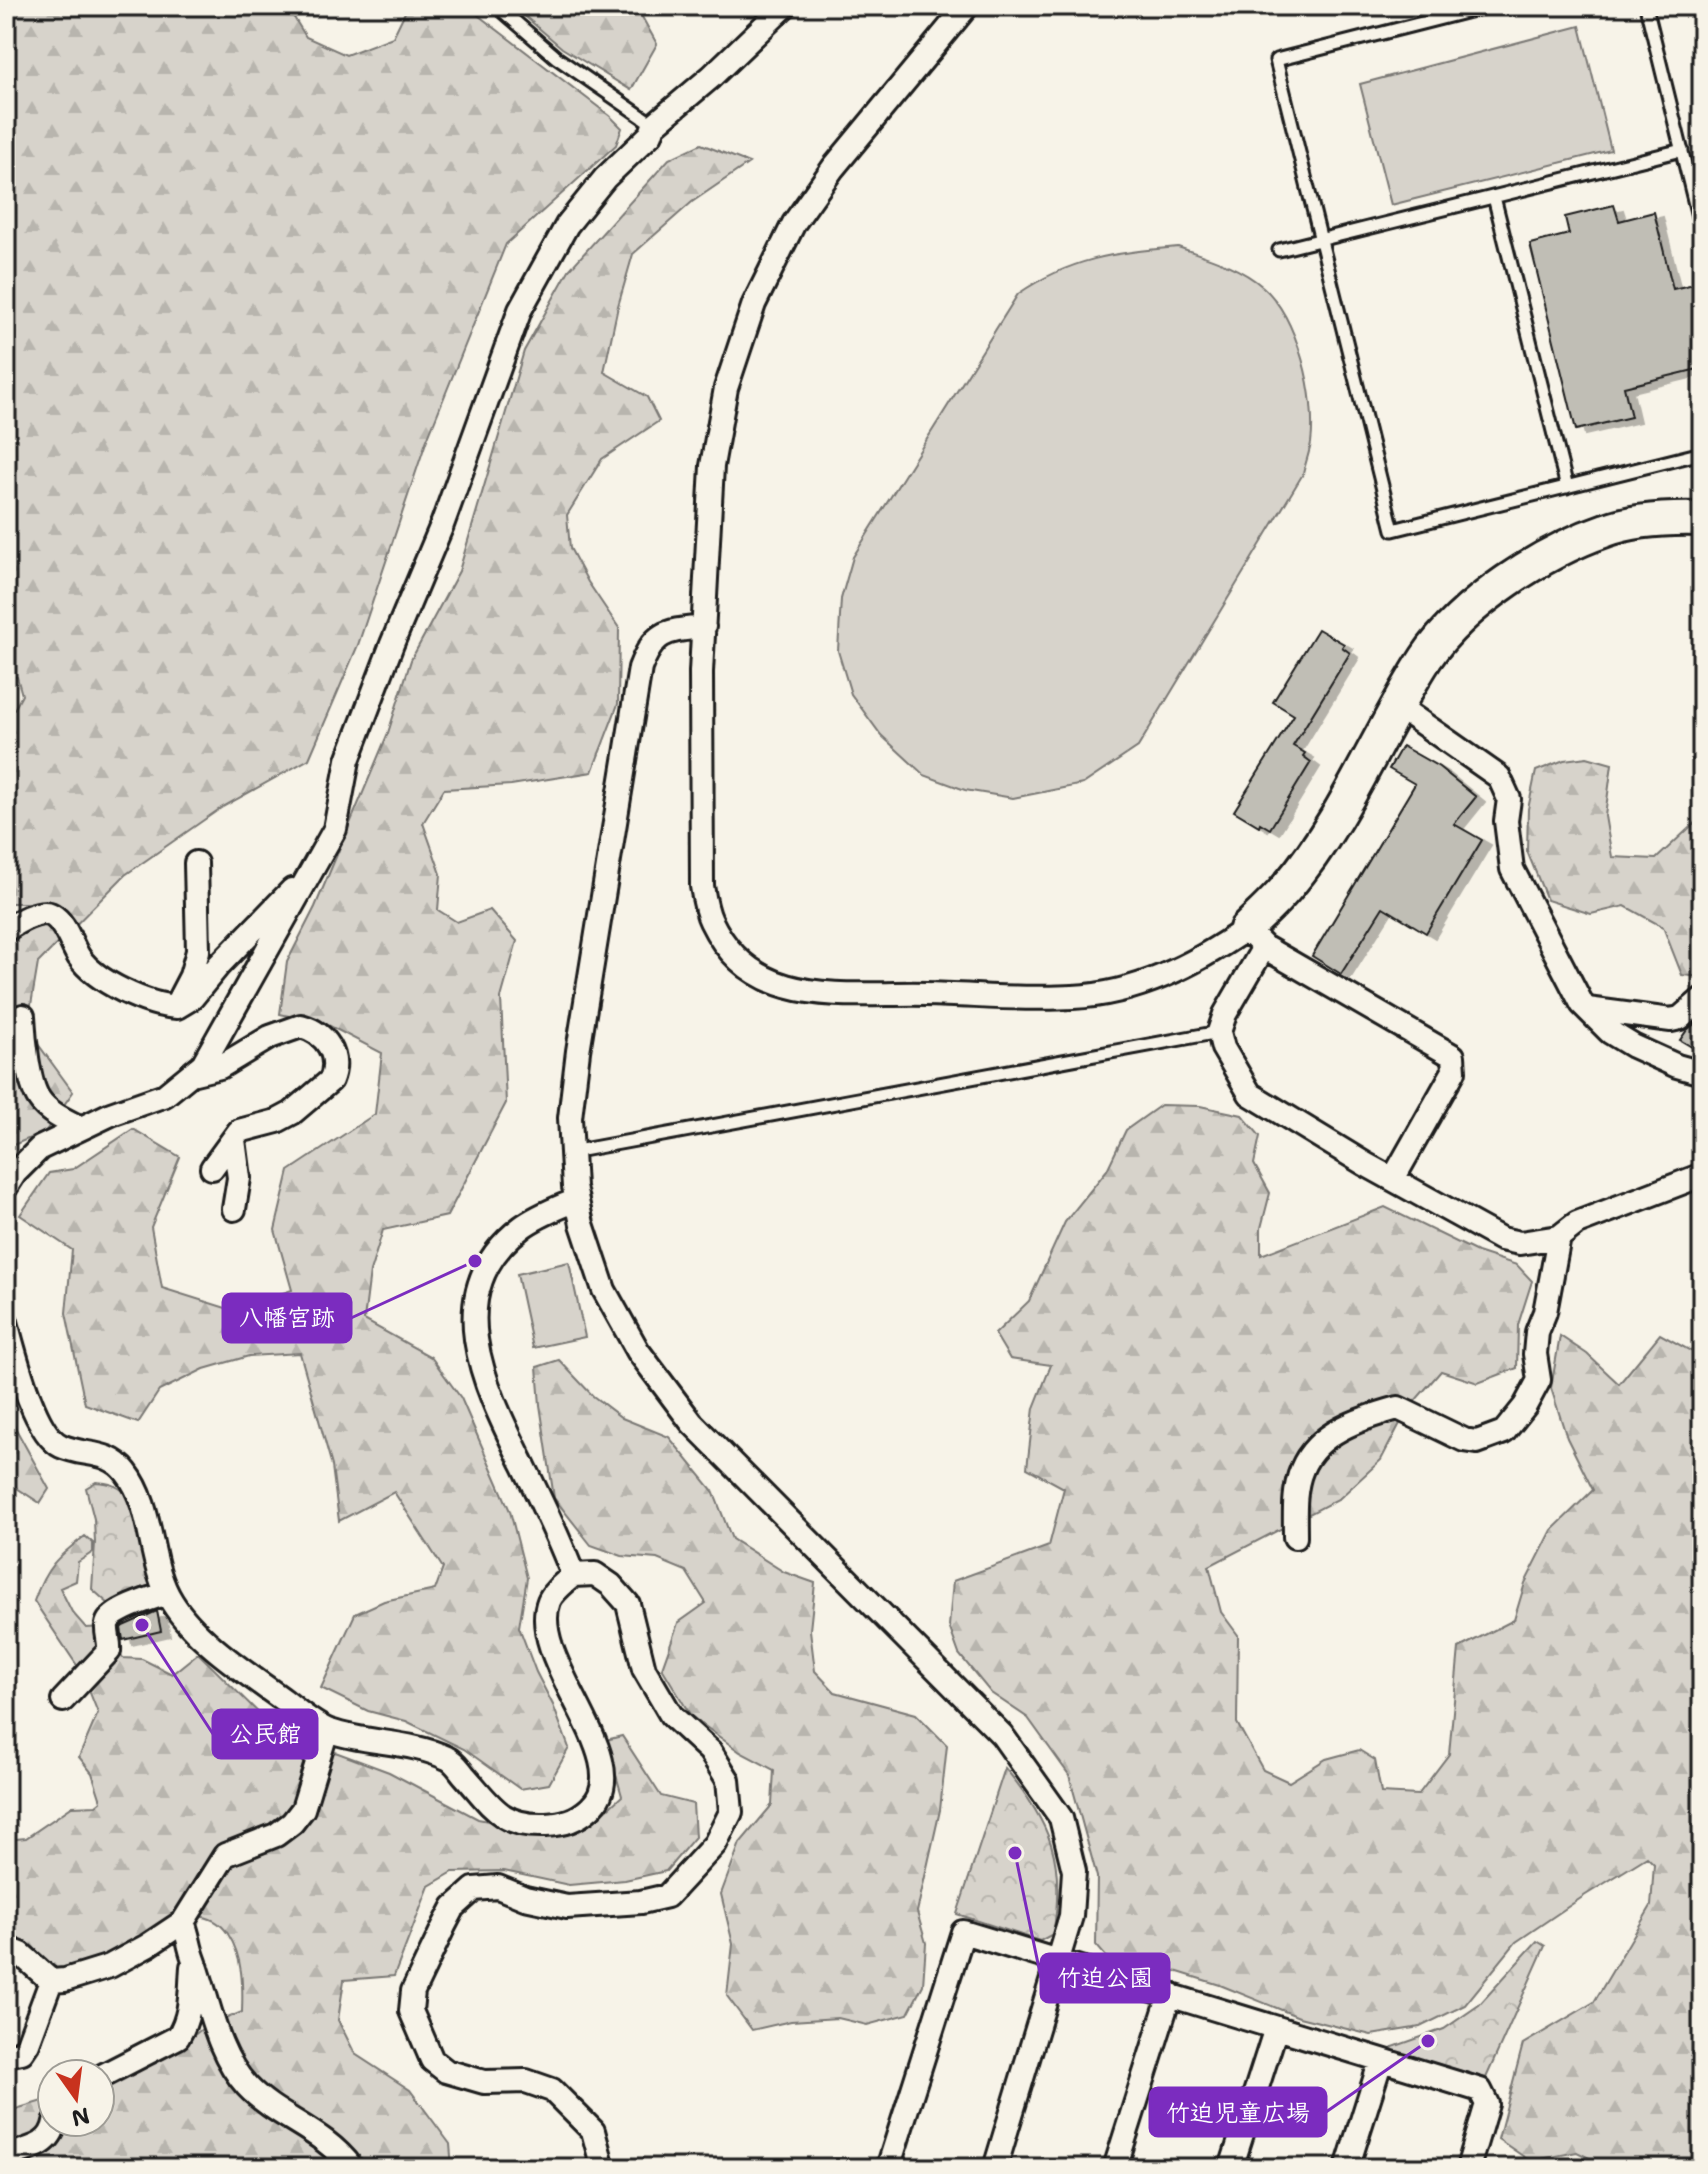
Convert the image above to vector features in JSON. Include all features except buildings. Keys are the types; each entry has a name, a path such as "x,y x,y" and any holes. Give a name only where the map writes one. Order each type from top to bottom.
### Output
{"street":[{"path":"6,1187 15,1173 40,1148 81,1128 165,1095 203,1064 335,829 341,811 348,760 442,525 520,310 567,225 605,178 651,134 654,125 711,77 785,6"},
{"path":"967,6 833,168 802,212 754,304 726,388 712,466 701,672 702,886 710,919 738,960 768,980 797,991 842,995 1075,997 1120,990 1170,974 1255,938"},
{"path":"1702,519 1673,518 1608,529 1552,553 1501,584 1459,622 1428,656 1317,847 1255,938 1219,1032 1223,1048 1250,1094 1501,1239 1520,1243 1559,1237 1577,1223 1702,1175"},
{"path":"704,627 669,630 649,645 640,668 578,1051 570,1118 576,1200 604,1290 638,1351 692,1423 1002,1735 1061,1818 1074,1871 1071,1916 995,2168"},
{"path":"1399,707 1499,777 1509,799 1506,821 1512,869 1587,1009 1610,1032 1633,1046 1677,1066 1702,1073"},
{"path":"177,1007 198,951 196,863"},
{"path":"6,930 26,919 45,913 52,915 62,925 85,965 102,980 142,998 177,1007 192,998 278,903 311,873"},
{"path":"1255,938 1453,1056 1454,1071 1393,1179"},
{"path":"1587,1009 1671,1020 1689,1013 1702,999"},
{"path":"23,1016 24,1044 36,1097 64,1120 81,1128"},
{"path":"190,1074 220,1067 270,1037 301,1026 316,1031 327,1040 334,1058 331,1080 292,1113 277,1121 239,1131 212,1168"},
{"path":"234,1140 239,1178 234,1209"},
{"path":"573,1575 561,1541 511,1440 480,1366 474,1323 479,1289 503,1246 530,1222 576,1200"},
{"path":"1295,1537 1295,1503 1302,1467 1318,1447 1353,1422 1398,1408 1464,1440 1477,1442 1504,1432 1525,1406 1539,1380 1535,1354 1537,1332 1545,1312 1559,1237"},
{"path":"6,1322 21,1373 47,1435 61,1446 111,1458 124,1469 139,1492 149,1538 167,1593 187,1622 217,1649 327,1730 411,1747 450,1759 501,1816 515,1823 558,1824 577,1819 602,1794 605,1781 594,1743 555,1657 545,1617 550,1598 573,1575 595,1574 611,1585 628,1604 644,1669 671,1715 710,1751 728,1780 731,1812 715,1844 667,1896 641,1902 567,1907 525,1898 498,1887 474,1889 454,1907 444,1926 413,1991 411,2011 432,2060 446,2071 484,2082 526,2081 552,2090 593,2131 600,2157 598,2168"},
{"path":"63,1700 109,1651 106,1623 110,1617 167,1593"},
{"path":"6,1948 21,1954 51,1981 65,1980 130,1957 183,1922 225,1855 276,1835 292,1823 303,1809 327,1730"},
{"path":"183,1922 218,2037 240,2077 262,2098 337,2149 352,2168"},
{"path":"888,2168 963,1932 1480,2090 1487,2104 1468,2168"},
{"path":"116,2069 178,2037 191,2003 193,1958"},
{"path":"6,2055 22,2052 28,2043 51,1981"},
{"path":"1115,2168 1170,1994"},
{"path":"1231,2168 1276,2028"},
{"path":"1347,2168 1381,2060"},
{"path":"6,2156 44,2144 48,2138"}],"lane":[{"path":"497,6 557,58 654,125"},
{"path":"1435,6 1439,19"},
{"path":"1489,6 1276,60 1393,530 1702,453"},
{"path":"1646,6 1702,233"},
{"path":"1279,250 1682,150"},
{"path":"1494,197 1567,487"},
{"path":"571,1152 1219,1032"}],"green space":[{"path":"6,6 287,6 306,37 346,55 393,37 408,6 466,6 622,128 616,145 506,244 426,442 358,645 309,759 221,808 125,875 38,963 27,1029 73,1092 45,1132 6,1148 6,929 27,929 40,925 54,911 49,903 6,903 6,714 15,708 22,695 17,677 6,675"},
{"path":"513,6 636,6 657,44 631,90 562,48"},
{"path":"1580,26 1611,150 1391,205 1360,84"},
{"path":"701,144 749,163 692,202 633,254 604,372 647,397 659,421 602,459 567,515 570,548 588,582 619,628 618,704 592,772 511,785 444,789 423,823 441,874 438,910 457,922 490,910 517,941 501,998 506,1103 447,1216 383,1230 370,1272 364,1320 431,1357 461,1398 510,1511 527,1578 519,1627 569,1748 549,1784 520,1789 464,1749 406,1721 368,1711 321,1688 355,1614 384,1601 435,1590 443,1568 394,1492 339,1521 332,1466 300,1353 249,1356 204,1369 159,1391 138,1423 85,1404 66,1313 72,1250 20,1215 49,1173 73,1169 133,1129 180,1157 151,1227 162,1288 232,1310 292,1290 275,1230 289,1171 375,1114 382,1053 328,1025 280,1014 287,962 315,907 388,733 411,660 459,571 524,351 569,270 669,159"},
{"path":"1178,247 1244,273 1263,287 1286,318 1302,360 1311,404 1311,443 1303,474 1138,747 1083,784 1013,798 965,790 924,775 881,735 851,694 838,651 841,599 853,557 1018,294 1056,272 1095,259"},
{"path":"1587,757 1612,764 1605,816 1612,857 1656,859 1702,816 1702,977 1682,975 1663,927 1625,906 1591,914 1547,900 1527,851 1528,809 1536,771 1564,760"},
{"path":"1161,1105 1200,1106 1242,1115 1260,1136 1254,1164 1270,1193 1261,1228 1261,1255 1385,1207 1477,1252 1517,1265 1532,1281 1518,1325 1517,1368 1478,1383 1441,1371 1407,1410 1381,1460 1340,1498 1209,1566 1221,1612 1238,1635 1237,1723 1263,1770 1289,1782 1326,1759 1359,1750 1375,1760 1381,1793 1418,1795 1449,1754 1459,1648 1514,1620 1525,1583 1552,1530 1593,1490 1567,1438 1551,1388 1560,1336 1587,1354 1619,1384 1660,1334 1698,1355 1702,1354 1702,2168 1610,2168 1577,2152 1530,2161 1498,2139 1523,2044 1594,2002 1651,1906 1654,1864 1647,1857 1516,1942 1465,2005 1420,2027 1371,2035 1299,2017 1220,1985 1162,1967 1109,1960 1096,1945 1097,1877 1069,1775 1028,1718 991,1693 959,1654 949,1626 953,1581 1049,1546 1064,1488 1027,1468 1034,1408 1051,1365 1010,1359 995,1334 1029,1301 1065,1222 1107,1170 1126,1130"},
{"path":"569,1262 585,1337 533,1348 517,1274"},
{"path":"559,1360 593,1396 622,1418 669,1437 713,1491 732,1539 784,1572 815,1583 810,1630 815,1671 835,1692 916,1714 947,1745 940,1810 917,1912 926,1943 923,1985 908,2014 867,2025 838,2018 791,2021 752,2030 727,1996 733,1944 721,1894 740,1843 772,1805 774,1770 740,1752 691,1716 662,1668 678,1623 706,1603 686,1571 657,1559 622,1556 591,1545 554,1498 537,1367"},
{"path":"6,1411 49,1489 40,1503 6,1481"},
{"path":"96,1482 112,1484 122,1490 134,1510 153,1585 138,1600 111,1606 92,1589 94,1519 86,1488"},
{"path":"85,1536 93,1543 93,1552 78,1562 76,1581 60,1588 72,1612 86,1628 104,1627 123,1658 142,1659 172,1674 198,1653 276,1730 389,1772 478,1819 541,1831 592,1823 622,1796 606,1740 622,1736 661,1796 693,1804 695,1837 666,1871 625,1880 569,1885 504,1871 453,1872 429,1886 394,1976 344,1980 338,2020 355,2054 410,2090 450,2144 452,2168 6,2168 6,2112 36,2103 36,2138 116,2138 116,2075 183,2044 203,2028 242,2012 237,1952 228,1934 214,1920 196,1917 177,1920 80,1969 52,1972 6,1968 6,1840 26,1838 73,1806 96,1805 101,1801 92,1773 79,1757 98,1713 82,1673 34,1601 43,1579 67,1550"},
{"path":"1005,1768 1034,1807 1044,1826 1056,1864 1057,1908 1053,1934 1040,1941 957,1914"},
{"path":"1537,1941 1545,1946 1486,2078 1391,2051 1393,2047 1444,2029 1479,2005"}],"place":[{"name":"八幡宮跡","path":"475,1261"},
{"name":"公民館","path":"142,1625"},
{"name":"竹迫公園","path":"1015,1853"},
{"name":"竹迫児童広場","path":"1428,2041"}]}
